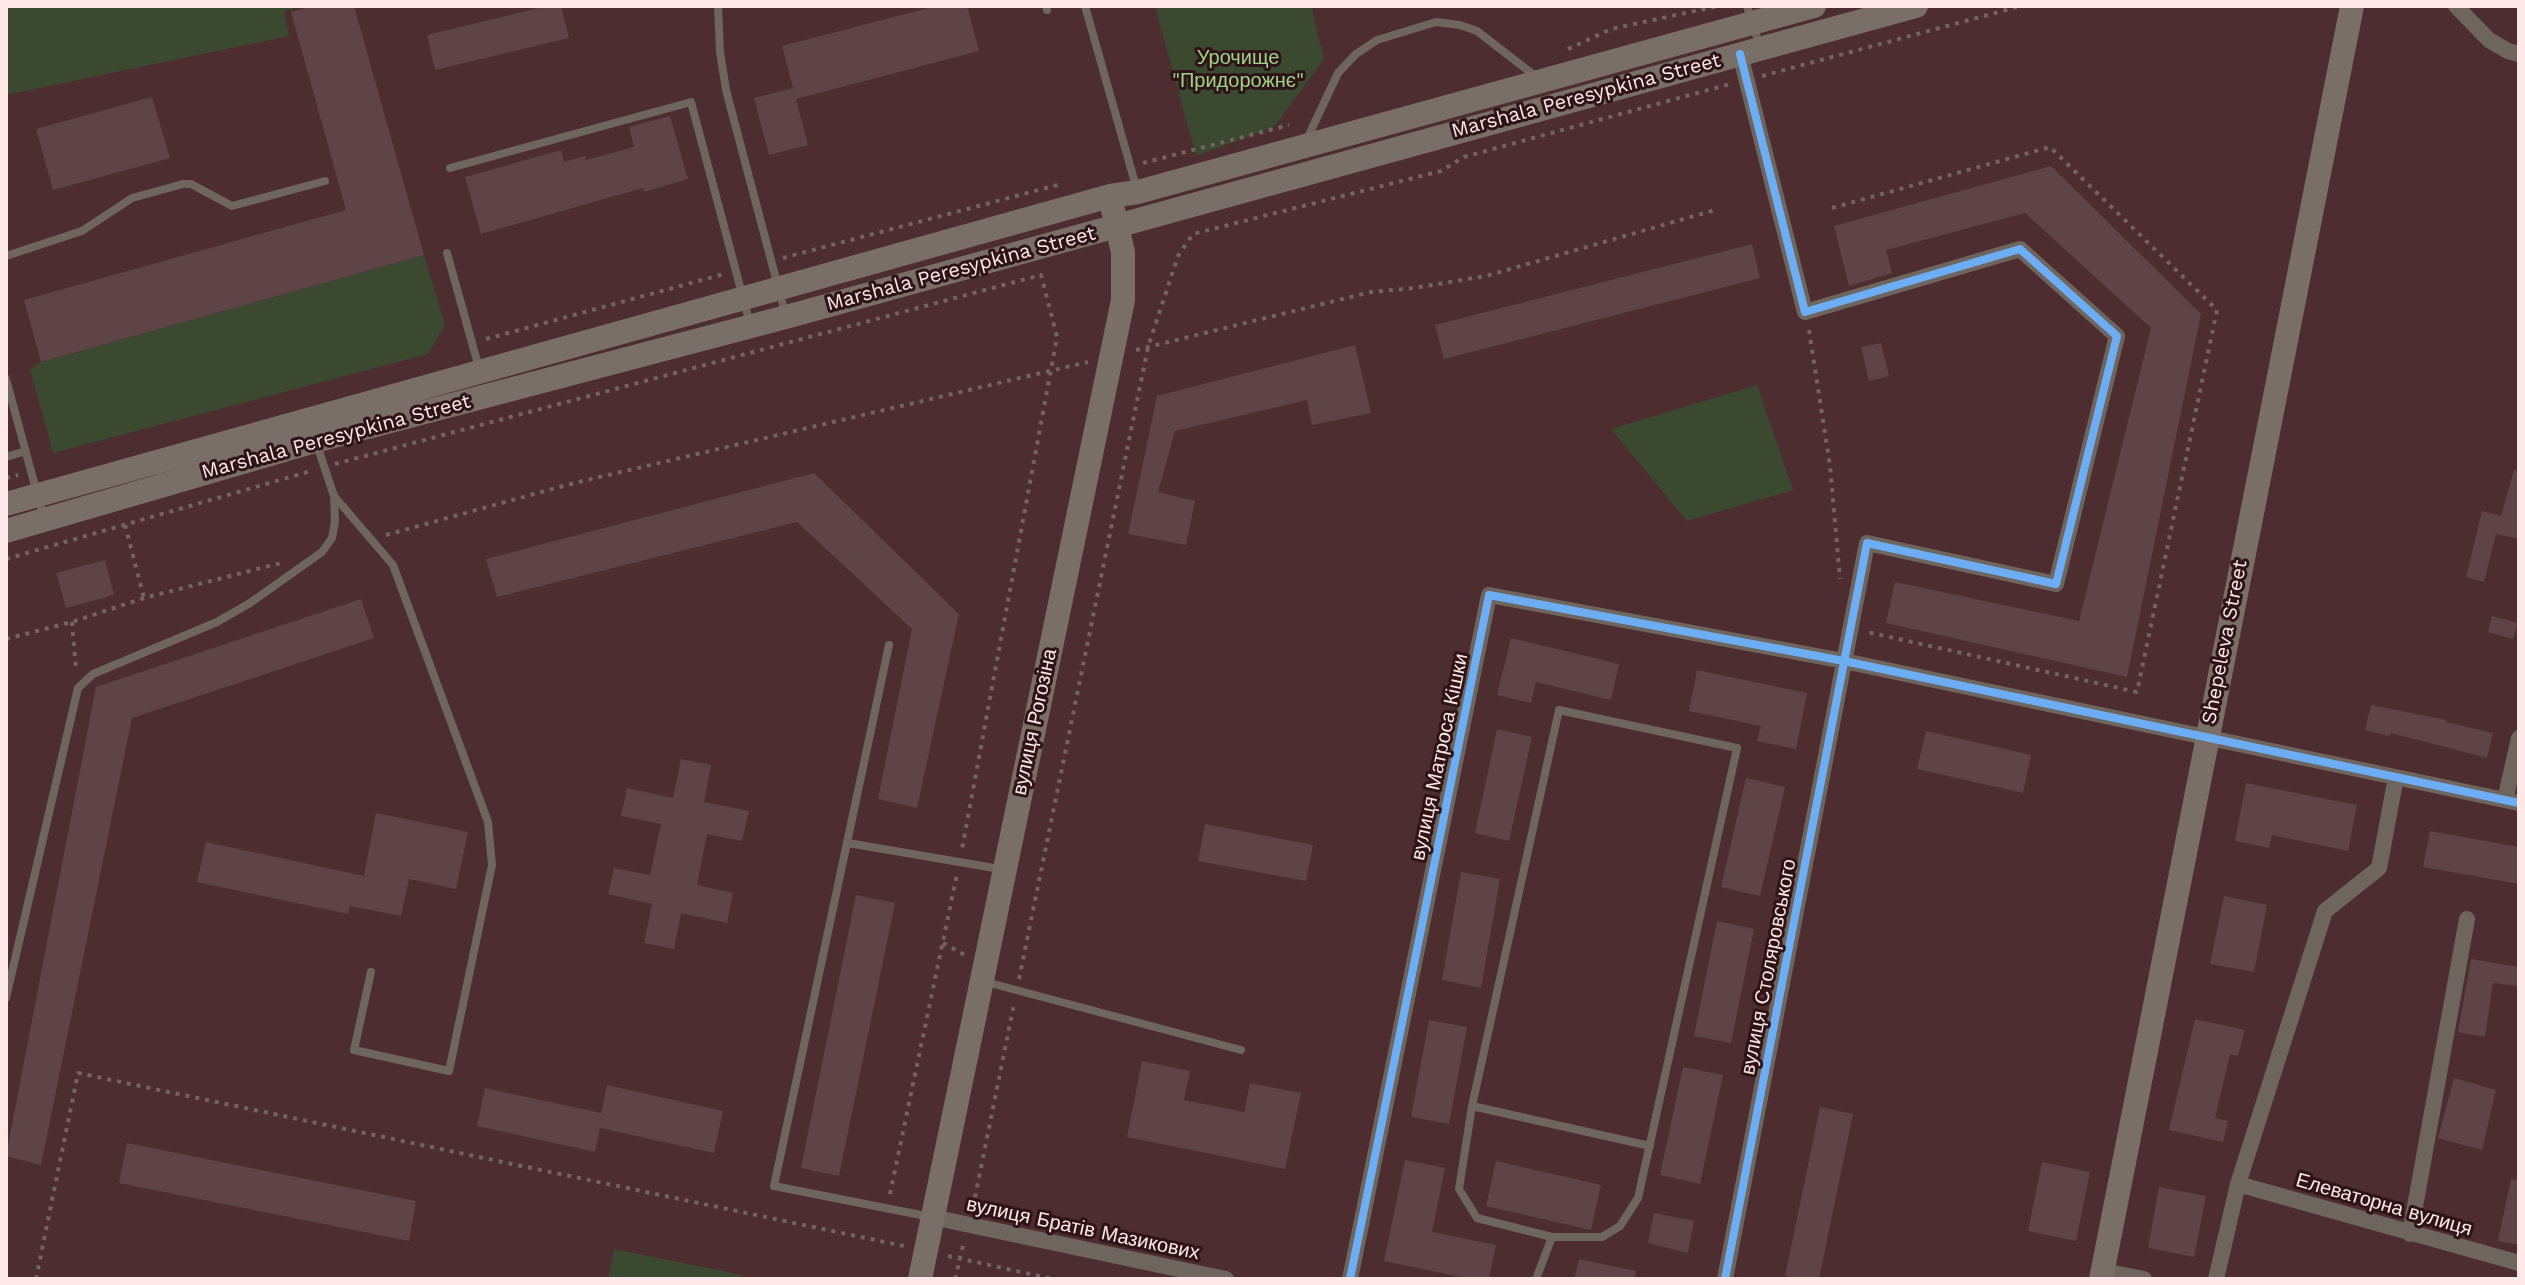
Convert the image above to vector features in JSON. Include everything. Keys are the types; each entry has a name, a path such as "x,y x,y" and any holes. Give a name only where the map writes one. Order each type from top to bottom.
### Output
{"main road":[{"name":"Marshala Peresypkina Street","path":"6,504 1110,196 1138,192 1543,81 1749,15 1814,6"},
{"name":"Marshala Peresypkina Street","path":"6,531 315,441 786,317 1916,6"},
{"name":"Shepeleva Street","path":"2102,1275 2352,6"},
{"name":"вулиця Рогозіна","path":"920,1279 1123,300 1124,269 1110,196"}],"street":[{"path":"2456,6 2489,40 2519,54"},
{"path":"1750,51 1805,312"},
{"name":"вулиця Столяровського","path":"1725,1279 1867,543 2056,584 2117,336 2020,249 1805,312"},
{"name":"вулиця Матроса Кішки","path":"1350,1279 1489,595 1844,661"},
{"path":"1844,661 2512,801 2519,738"},
{"path":"2216,1279 2238,1184 2325,911 2379,868 2396,777"},
{"path":"2410,1234 2467,919"},
{"name":"Елеваторна вулиця","path":"2238,1184 2519,1263"},
{"name":"вулиця Братів Мазикових","path":"932,1217 1226,1279"},
{"path":"2102,1275 2144,1279"}],"lane":[{"path":"718,6 726,90 786,317"},
{"path":"1085,6 1138,192"},
{"path":"1749,15 1750,51"},
{"path":"1303,147 1338,73 1356,54 1377,40 1436,22 1477,31 1543,81"},
{"path":"450,168 691,102 751,326"},
{"path":"6,256 82,231 132,198 183,184 191,184 232,206 325,181"},
{"path":"447,253 481,373"},
{"path":"6,379 45,519"},
{"path":"6,998 11,956 78,688 93,674 217,622 250,603 322,552 332,538 334,496 315,441"},
{"path":"6,457 26,451"},
{"path":"334,496 393,565 488,822 492,865 449,1071 354,1050 371,972"},
{"path":"889,645 774,1186 932,1217"},
{"path":"1559,710 1737,748 1638,1198 1620,1226 1602,1237 1552,1237 1477,1218 1459,1189 1472,1106 1559,710"},
{"path":"848,843 1004,870"},
{"path":"981,981 1241,1050"},
{"path":"1472,1106 1650,1146"},
{"path":"1536,1279 1552,1237"}],"path":[{"path":"1755,77 2021,6"},
{"path":"955,1279 969,1225 1148,347 1178,256 1193,234 1441,171 1464,157 1740,82"},
{"path":"1832,208 2050,147 2217,310 2137,692 1850,628"},
{"path":"372,539 574,483 1050,373 1371,292 1486,276 1715,210"},
{"path":"6,559 323,467 1041,275 1057,337 960,862 887,1208"},
{"path":"1805,312 1830,466 1841,583"},
{"path":"125,525 144,598"},
{"path":"6,639 72,622 144,598 322,552"},
{"path":"72,622 78,688"},
{"path":"36,1279 78,1073 1053,1279"}],"green space":[{"path":"6,6 302,6 284,12 289,36 6,95"},
{"name":"Урочище \"Придорожнє\"","path":"1155,6 1311,6 1324,59 1274,127 1196,156"},
{"path":"424,255 445,325 428,354 53,453 30,369 41,362"},
{"path":"1757,385 1793,490 1687,521 1611,429"},
{"path":"614,1249 743,1275 742,1279 608,1279"}],"building":[{"path":"312,6 354,6 424,255 41,362 24,300 346,210 291,12"},
{"path":"547,6 561,6 569,38 435,70 427,35"},
{"path":"936,6 967,6 979,51 796,99 782,46"},
{"path":"793,88 808,145 769,155 754,98"},
{"path":"152,97 170,158 53,190 36,129"},
{"path":"670,116 688,179 644,192 643,188 481,234 465,177 561,150 564,162 585,156 586,160 634,147 629,127"},
{"path":"2051,166 2201,314 2127,677 1886,623 1895,582 2079,621 2151,328 2025,213 1886,250 1892,273 1849,286 1834,226"},
{"path":"1752,244 1760,278 1444,359 1435,325"},
{"path":"1881,343 1889,376 1869,381 1861,347"},
{"path":"1355,345 1371,413 1312,425 1307,400 1175,431 1158,492 1195,501 1186,545 1128,534 1157,396"},
{"path":"2514,470 2519,471 2519,539 2496,534 2484,582 2466,577 2482,511 2501,516"},
{"path":"814,473 959,614 917,808 878,799 912,629 797,522 497,597 486,559"},
{"path":"105,560 114,595 66,608 56,573"},
{"path":"361,599 374,638 132,718 41,1165 6,1156 96,687"},
{"path":"2492,616 2518,623 2513,639 2488,632"},
{"path":"1511,638 1619,664 1611,700 1536,682 1531,703 1497,695"},
{"path":"1697,670 1807,693 1796,749 1757,741 1761,726 1689,711"},
{"path":"2371,705 2493,733 2487,758 2391,733 2390,736 2365,730"},
{"path":"1497,729 1532,737 1509,841 1475,833"},
{"path":"1926,731 2031,755 2023,793 1917,769"},
{"path":"681,759 711,765 704,802 749,811 742,841 707,834 697,885 733,893 727,923 681,913 674,949 644,943 652,904 608,894 614,868 650,875 661,824 621,816 627,788 673,798"},
{"path":"1746,778 1785,787 1760,896 1721,887"},
{"path":"2246,783 2357,805 2348,851 2272,835 2269,848 2235,841"},
{"path":"376,813 468,832 456,889 409,879 401,916 350,906 348,914 197,882 206,842 364,876"},
{"path":"1205,824 1313,845 1306,881 1198,861"},
{"path":"2430,831 2519,847 2519,884 2423,867"},
{"path":"1461,872 1500,879 1481,988 1442,980"},
{"path":"856,895 895,903 839,1176 801,1168"},
{"path":"2224,896 2267,905 2254,972 2210,964"},
{"path":"1717,921 1754,929 1731,1043 1694,1036"},
{"path":"2471,959 2519,967 2517,986 2493,983 2485,1037 2458,1032"},
{"path":"2195,1019 2245,1030 2238,1056 2230,1054 2215,1118 2228,1121 2223,1142 2169,1130"},
{"path":"1429,1020 1467,1027 1449,1124 1411,1117"},
{"path":"1142,1061 1190,1071 1184,1100 1244,1112 1250,1083 1301,1093 1285,1169 1127,1137"},
{"path":"1683,1067 1723,1075 1700,1184 1660,1175"},
{"path":"2454,1078 2496,1090 2482,1150 2438,1138"},
{"path":"607,1085 723,1111 714,1153 600,1128 595,1152 477,1126 485,1088 601,1113"},
{"path":"1820,1107 1853,1114 1819,1279 1800,1279 1785,1276"},
{"path":"127,1143 416,1201 409,1241 119,1183"},
{"path":"1405,1160 1445,1168 1432,1232 1496,1245 1489,1279 1470,1279 1384,1261"},
{"path":"1496,1161 1601,1185 1591,1230 1486,1206"},
{"path":"2042,1162 2090,1172 2076,1241 2028,1231"},
{"path":"2511,1179 2519,1180 2519,1245 2498,1241"},
{"path":"2159,1187 2206,1196 2194,1257 2148,1248"},
{"path":"1654,1213 1694,1221 1688,1253 1648,1243"},
{"path":"1579,1259 1636,1271 1635,1279 1574,1279"}],"cycle path":[{"path":"1725,1279 1867,543 2056,584 2117,336 2020,249 1805,312 1740,54"},
{"path":"1350,1279 1489,595 1844,661 2519,803"}]}
